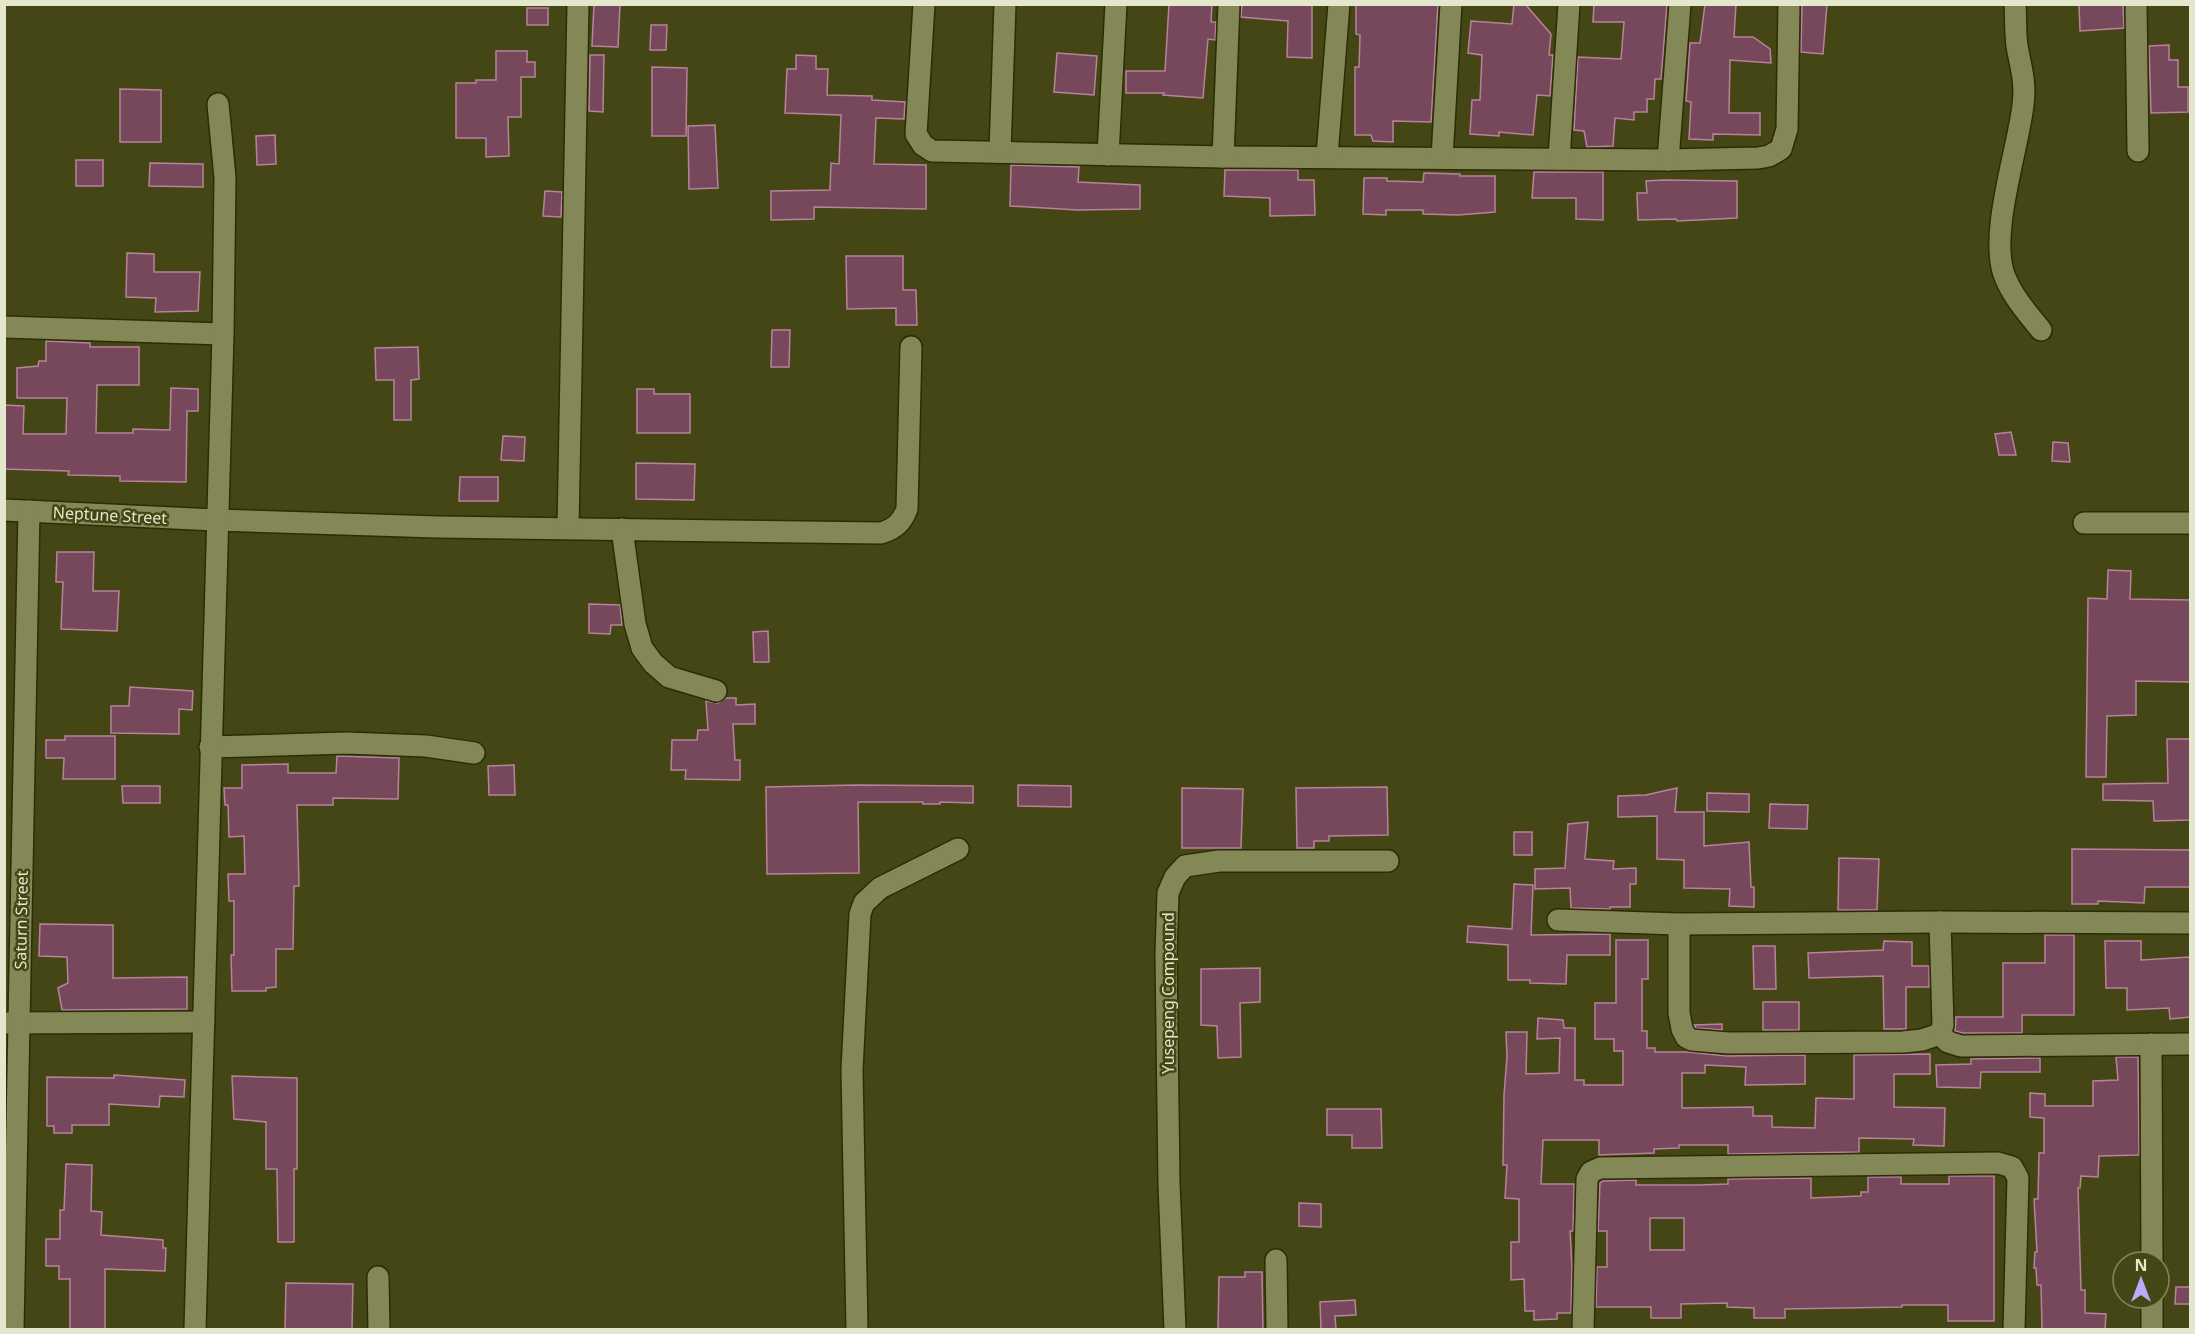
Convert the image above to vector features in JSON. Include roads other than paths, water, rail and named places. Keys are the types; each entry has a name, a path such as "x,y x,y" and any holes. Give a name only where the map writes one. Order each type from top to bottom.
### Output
{"street":[{"path":"568,528 578,4"},
{"path":"924,4 916,134 923,145 932,151 1223,157 1668,160 1758,158 1769,156 1781,149 1787,129 1789,4"},
{"path":"1000,152 1005,4"},
{"path":"1108,155 1116,4"},
{"path":"1223,157 1229,4"},
{"path":"1326,156 1339,4"},
{"path":"1442,158 1451,4"},
{"path":"1559,159 1569,4"},
{"path":"1668,160 1680,4"},
{"path":"2015,4 2017,45 2025,83 2000,238 2001,260 2009,287 2041,330"},
{"path":"2136,4 2138,151"},
{"path":"195,1329 223,334 225,177 218,104"},
{"path":"4,327 223,334"},
{"name":"Neptune Street","path":"4,510 438,527 881,533 891,530 904,518 907,508 910,347"},
{"name":"Saturn Street","path":"13,1329 12,1023 29,511"},
{"path":"2084,523 2190,523"},
{"path":"622,528 635,624 642,648 653,663 669,677 716,691"},
{"path":"210,747 346,743 426,746 474,753"},
{"path":"857,1329 852,1070 860,914 864,903 880,888 958,849"},
{"name":"Yusepeng Compound","path":"1174,1329 1169,1184 1166,954 1168,893 1175,877 1185,866 1219,861 1388,861"},
{"path":"1558,920 1679,924 2190,923"},
{"path":"1940,922 1943,1025 1940,1034"},
{"path":"1679,924 1679,1013 1682,1029 1692,1040 1728,1043 1903,1042 1922,1040 1940,1034"},
{"path":"12,1023 204,1022"},
{"path":"1940,1034 1948,1042 1961,1046 2190,1044"},
{"path":"2151,1044 2152,1250"},
{"path":"1583,1329 1587,1179 1591,1172 1600,1168 1998,1163 2012,1167 2018,1178 2014,1329"},
{"path":"1276,1260 1277,1329"},
{"path":"378,1277 379,1329"},
{"path":"2152,1310 2152,1329"}]}
